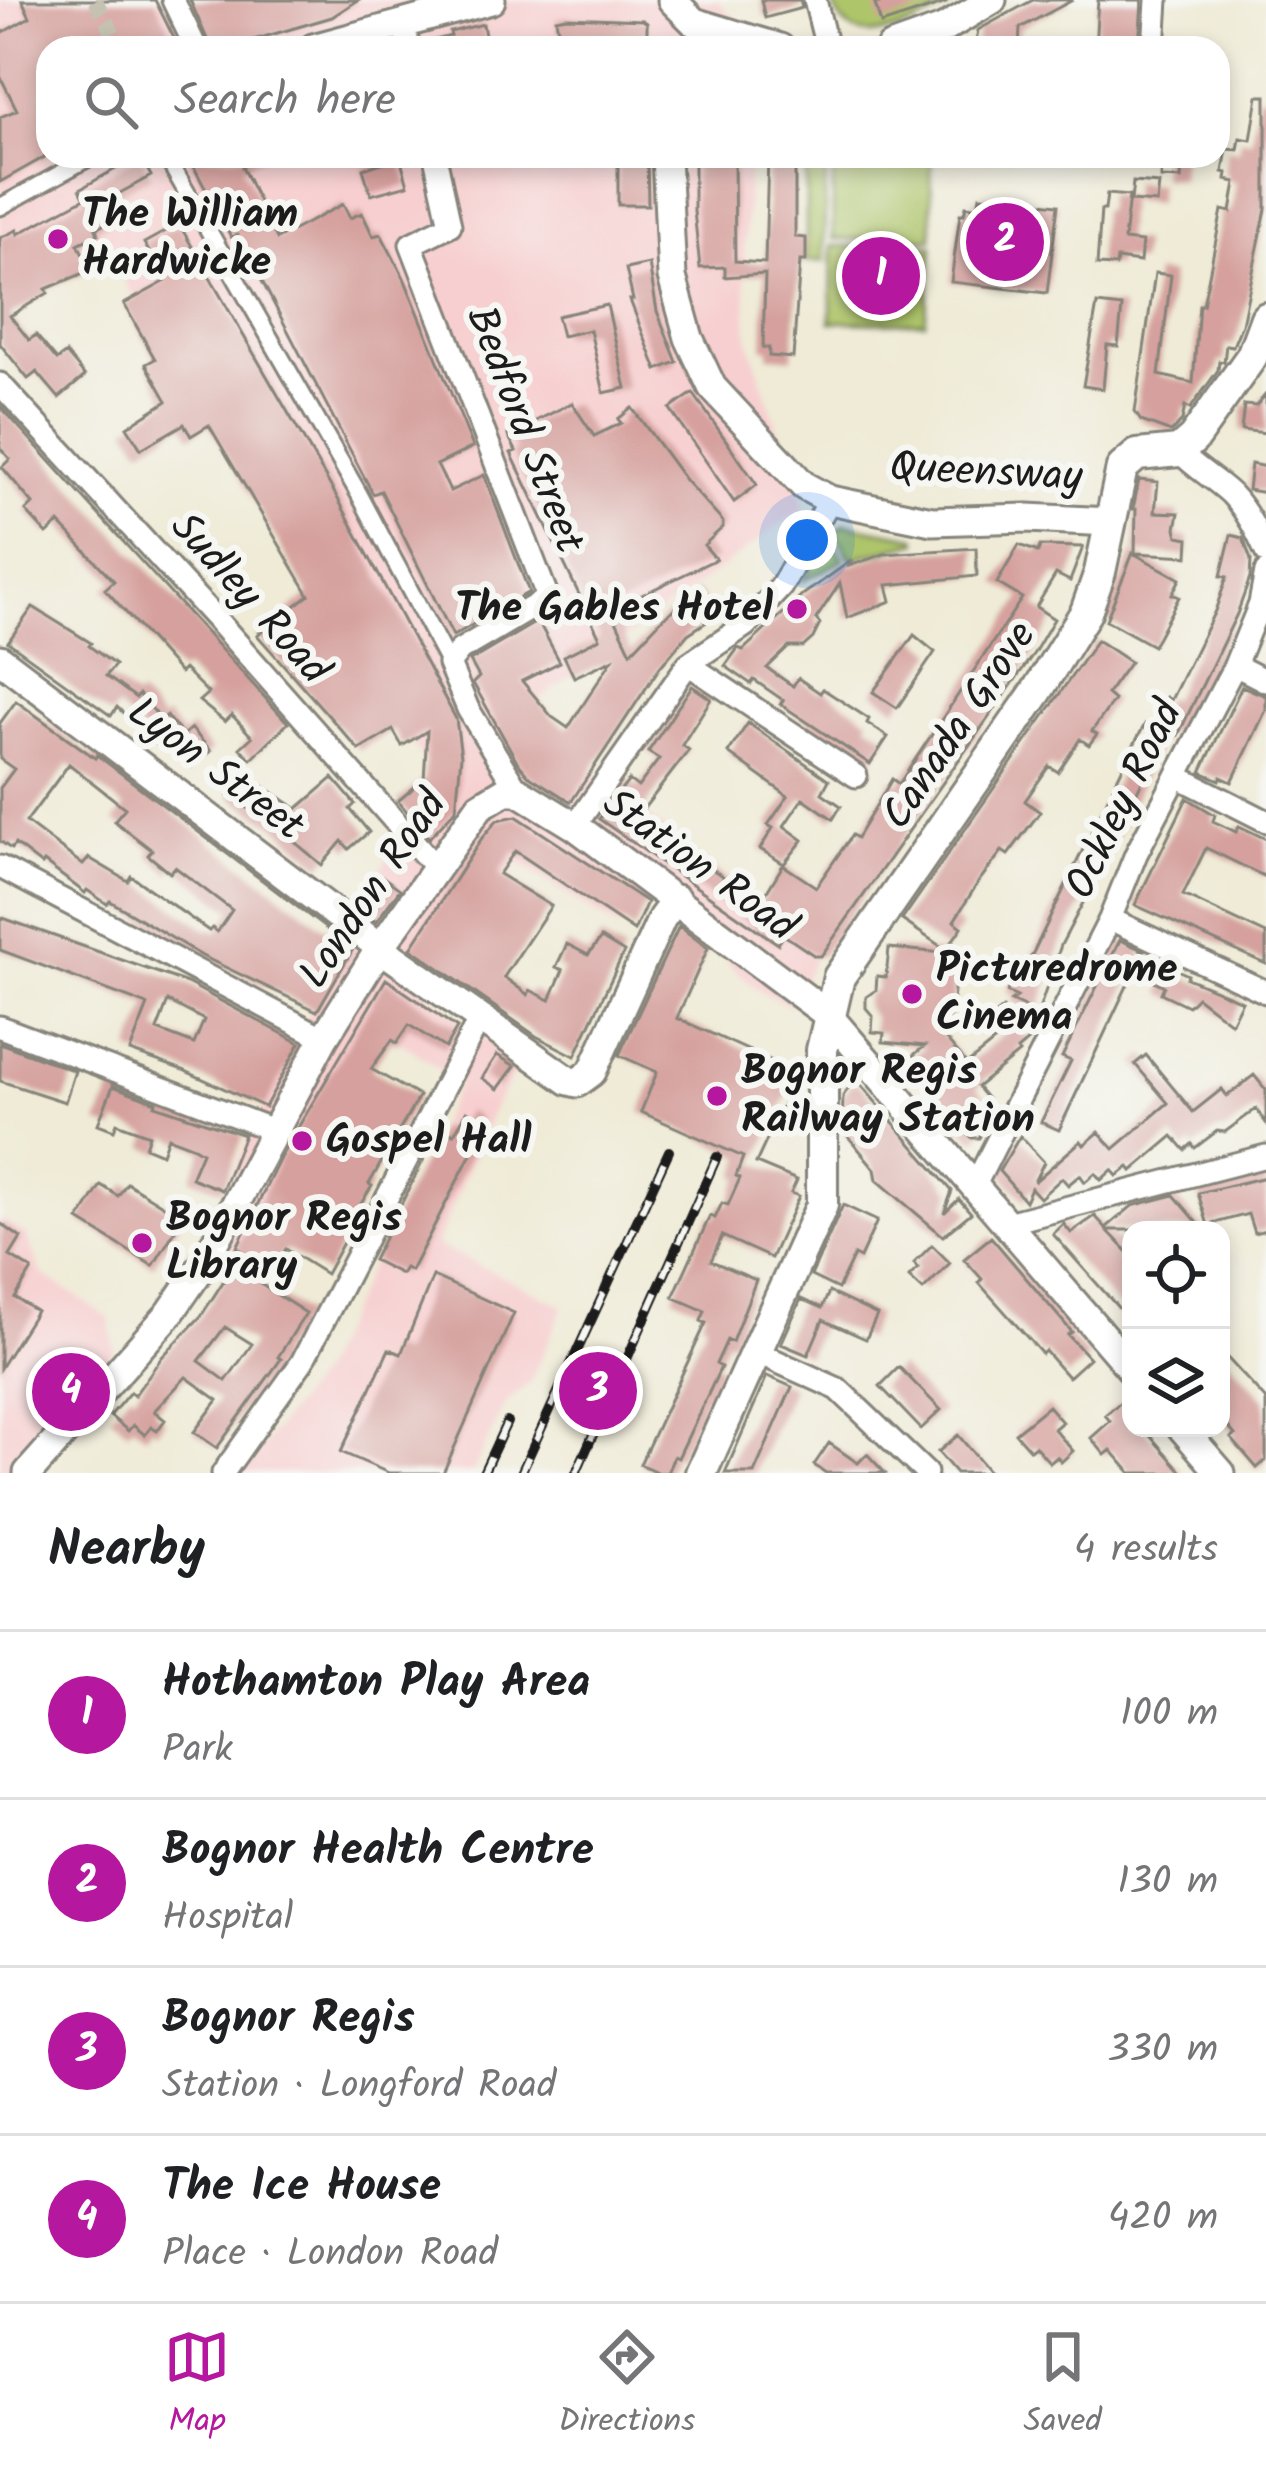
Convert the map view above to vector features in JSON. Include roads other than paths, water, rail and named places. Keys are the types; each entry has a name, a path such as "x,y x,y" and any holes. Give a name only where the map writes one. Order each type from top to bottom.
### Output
{"main road":[{"path":"1179,451 1259,357 1266,318"},
{"name":"Canada Grove","path":"701,1473 822,1204 822,1050 839,977 1086,613 1122,468 1137,455 1179,451"}],"street":[{"path":"173,0 190,36"},
{"path":"406,35 491,0"},
{"path":"672,0 689,35"},
{"path":"815,0 824,36"},
{"path":"923,36 992,0"},
{"path":"1155,36 1157,0"},
{"path":"0,207 70,168"},
{"name":"London Road","path":"28,1473 170,1313 203,1265 324,1038 380,948 480,806 495,795 518,790 467,709 359,494 173,168"},
{"name":"Bedford Street","path":"438,168 450,225 411,244 548,598 460,650 448,664"},
{"name":"Queensway","path":"667,168 672,277 702,369 712,387 804,486 830,500 932,521 1111,522"},
{"name":"Sudley Road","path":"0,384 437,869"},
{"path":"1179,451 1198,472 1230,493 1249,517 1266,553"},
{"path":"575,826 688,664 746,626 781,587 830,500"},
{"name":"Ockley Road","path":"975,1185 1111,919 1136,854 1235,665 1266,572"},
{"name":"Lyon Street","path":"0,659 380,948 562,1078 577,1083 592,1072 662,918 676,899"},
{"path":"688,664 856,776"},
{"path":"1235,665 1266,681"},
{"path":"1179,777 1266,821"},
{"name":"Station Road","path":"518,790 676,899 827,1014 1122,1358"},
{"path":"0,867 324,1038"},
{"path":"1111,919 1266,992"},
{"path":"223,1473 302,1362 478,1021"},
{"path":"0,1027 273,1130"},
{"path":"1006,1223 1266,1156"},
{"path":"756,1352 838,1389 926,1473"},
{"path":"1190,1437 1221,1473"}],"tunnel":[{"path":"95,0 114,36"}],"railway":[{"path":"521,1473 669,1151"},
{"path":"576,1473 717,1157"},
{"path":"483,1473 507,1422"}],"place":[{"name":"The William Hardwicke","path":"58,239"},
{"name":"Bognor Health Centre","path":"1005,242"},
{"name":"Hothamton Play Area","path":"881,276"},
{"name":"The Gables Hotel","path":"797,609"},
{"name":"Picturedrome Cinema","path":"912,994"},
{"name":"Bognor Regis Railway Station","path":"717,1096"},
{"name":"Gospel Hall","path":"302,1141"},
{"name":"Bognor Regis Library","path":"142,1243"},
{"name":"Bognor Regis","path":"598,1391"},
{"name":"The Ice House","path":"71,1392"}]}
